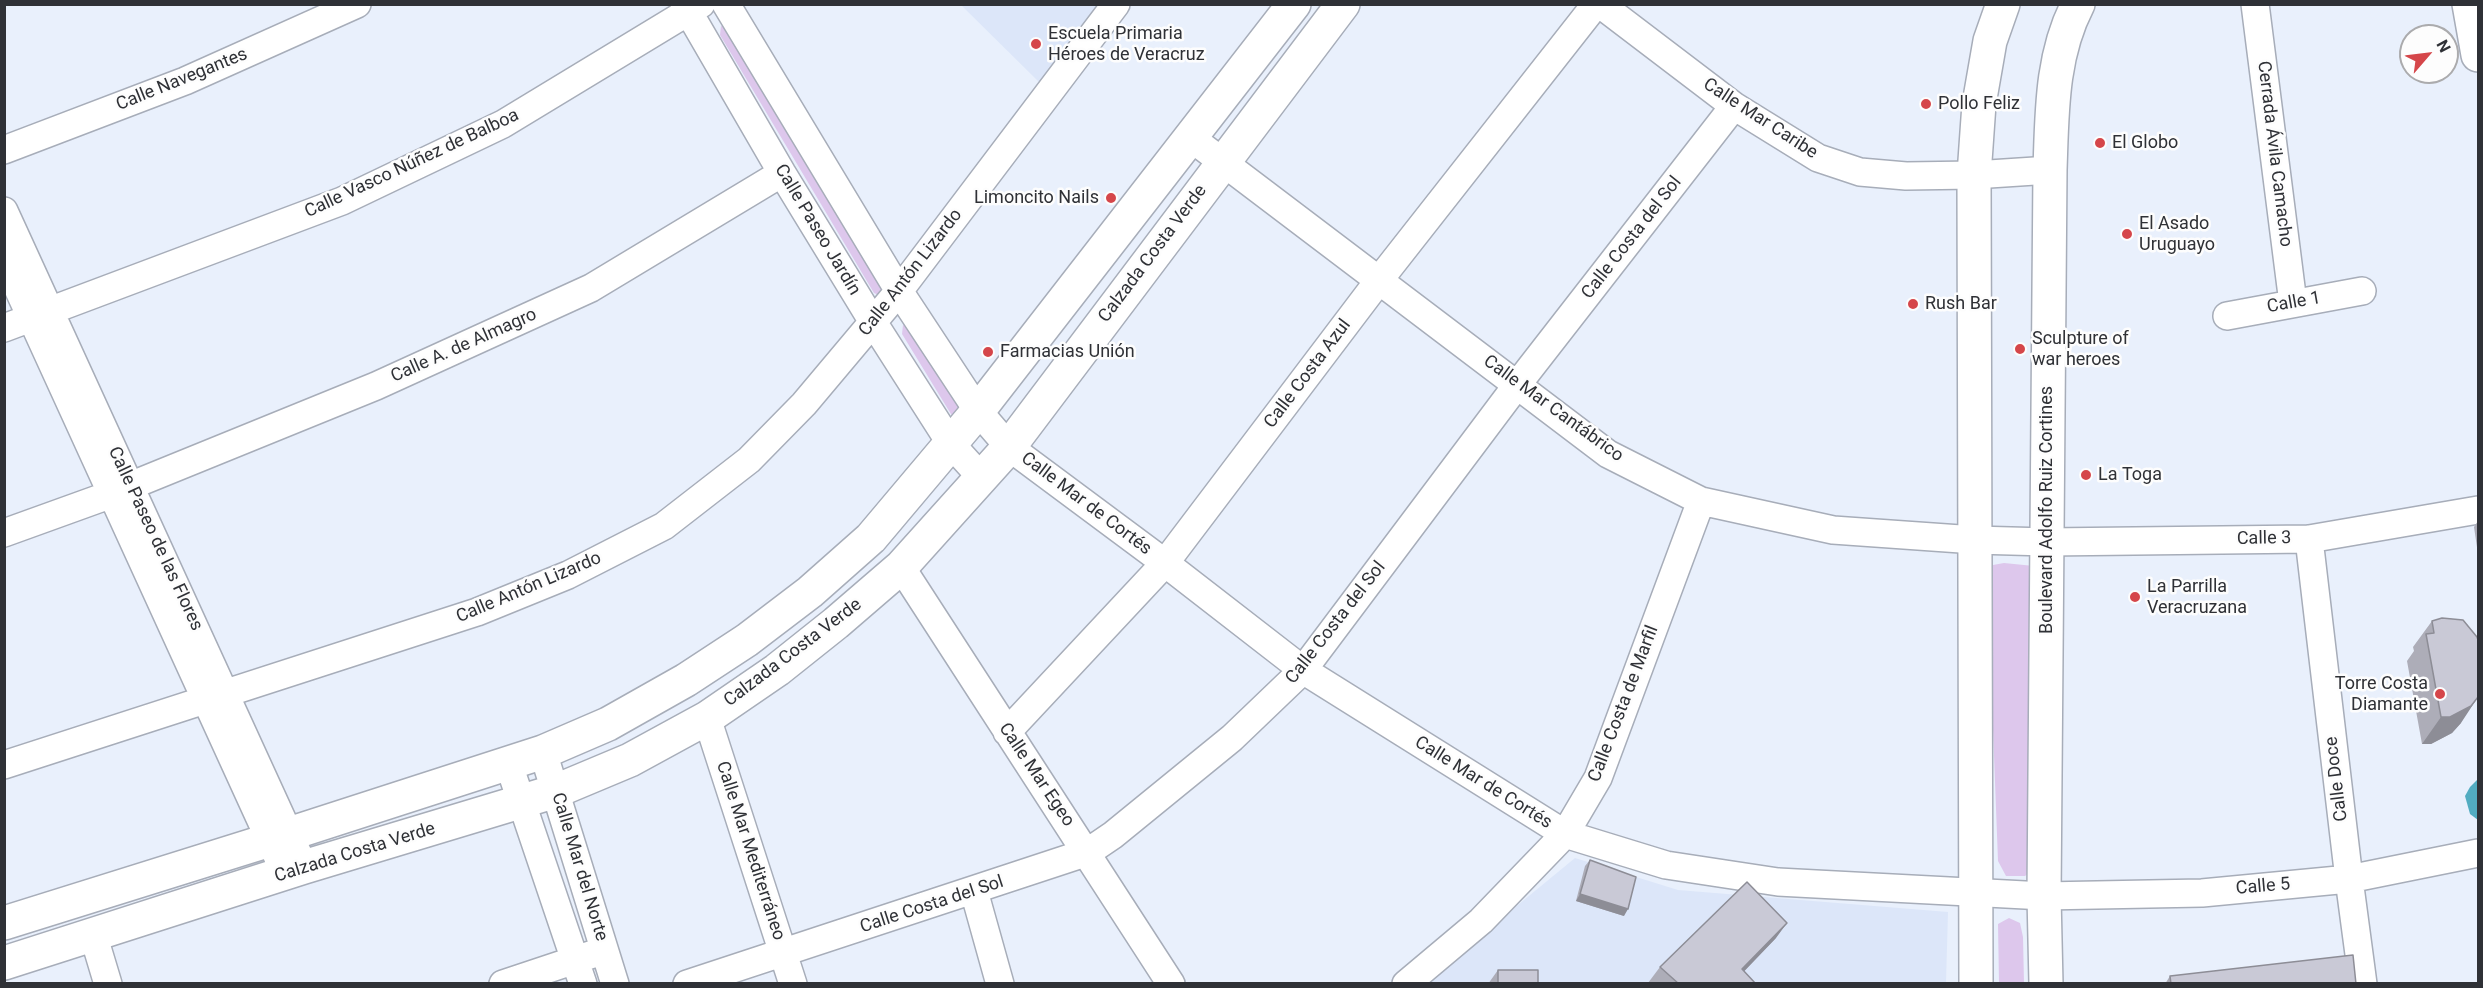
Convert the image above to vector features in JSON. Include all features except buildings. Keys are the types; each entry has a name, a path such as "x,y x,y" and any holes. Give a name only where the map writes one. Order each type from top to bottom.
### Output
{"main road":[{"name":"Calzada Costa Verde","path":"4,923 543,752 608,724 686,680 747,640 810,592 871,538 978,411 1294,4"},
{"name":"Calzada Costa Verde","path":"4,963 295,870 556,791 630,760 706,718 777,670 837,623 901,567 1009,447 1343,4"},
{"path":"1976,984 1974,175 1979,104 1988,50 2003,4"},
{"name":"Boulevard Adolfo Ruiz Cortines","path":"2046,984 2044,896 2052,104 2059,53 2078,4"},
{"path":"2469,4 2478,55"}],"street":[{"name":"Calle Navegantes","path":"4,150 185,81 357,4"},
{"path":"726,4 899,291 978,411 1009,447"},
{"name":"Calle Antón Lizardo","path":"4,765 477,612 568,576 664,526 749,460 804,404 899,291 1116,4"},
{"name":"Calle Mar Caribe","path":"1598,4 1734,106 1818,158 1860,172 1906,176 1974,175 2050,170"},
{"name":"Calle Costa Azul","path":"1007,732 1165,563 1380,279 1598,4"},
{"name":"Cerrada Ávila Camacho","path":"2255,4 2293,303"},
{"name":"Calle Paseo Jardín","path":"691,7 782,173 873,322 951,444 981,477"},
{"name":"Calle Vasco Núñez de Balboa","path":"4,328 342,201 503,124 691,7"},
{"path":"1223,162 1214,136 1215,124 1268,55 1270,47 1268,39"},
{"name":"Calle Costa del Sol","path":"687,984 1088,852 1113,835 1232,738 1303,670 1517,385 1734,106"},
{"name":"Calle Mar Cantábrico","path":"1191,138 1608,454 1701,501 1833,530 1975,540 2047,542"},
{"name":"Calle A. de Almagro","path":"4,533 121,490 376,386 591,288 782,173"},
{"name":"Calle Paseo de las Flores","path":"4,211 41,316 295,870"},
{"name":"Calle Paseo de las Flores","path":"4,258 41,316"},
{"name":"Calle 1","path":"2227,316 2362,291"},
{"name":"Calle Mar de Cortés","path":"1009,447 1165,563 1303,670 1565,834 1666,865 1778,882 2044,896"},
{"name":"Calle Costa de Marfil","path":"1406,984 1481,921 1565,834 1598,778 1701,501"},
{"name":"Calle 3","path":"2047,542 2309,539 2478,510"},
{"name":"Calle Doce","path":"2309,539 2363,984"},
{"name":"Calle Mar Egeo","path":"901,567 1007,732 1088,852 1171,984"},
{"name":"Calle Mar Mediterráneo","path":"706,718 793,984"},
{"name":"Calle Mar del Norte","path":"543,752 615,984"},
{"name":"Calle Mar del Norte","path":"508,762 580,972"},
{"name":"Calle 5","path":"2044,896 2202,893 2349,879 2478,853"},
{"path":"974,891 1000,984"},
{"path":"93,934 108,984"},
{"path":"503,984 580,972 604,950"}],"shaded area":[{"name":"Escuela Primaria Héroes de Veracruz","path":"961,5 1101,5 1041,84"},
{"path":"721,26 730,29 884,288 883,297 874,293 720,35"},
{"path":"903,325 912,328 964,414 954,419 902,334"},
{"path":"2004,563 2034,566 2030,872 2025,876 2006,876 1998,861 1990,650 1993,565"},
{"path":"1575,858 1678,890 1948,912 1946,983 1422,984"},
{"path":"2009,918 2020,923 2023,937 2024,983 1999,983 1998,924"}],"water":[{"path":"2478,779 2478,820 2470,814 2465,796"}],"place":[{"name":"Escuela Primaria Héroes de Veracruz","path":"1036,44"},
{"name":"Pollo Feliz","path":"1926,104"},
{"name":"El Globo","path":"2100,143"},
{"name":"Limoncito Nails","path":"1111,198"},
{"name":"El Asado Uruguayo","path":"2127,234"},
{"name":"Rush Bar","path":"1913,304"},
{"name":"Sculpture of war heroes","path":"2020,349"},
{"name":"Farmacias Unión","path":"988,352"},
{"name":"La Toga","path":"2086,475"},
{"name":"La Parrilla Veracruzana","path":"2135,597"},
{"name":"Torre Costa Diamante","path":"2440,694"}]}
